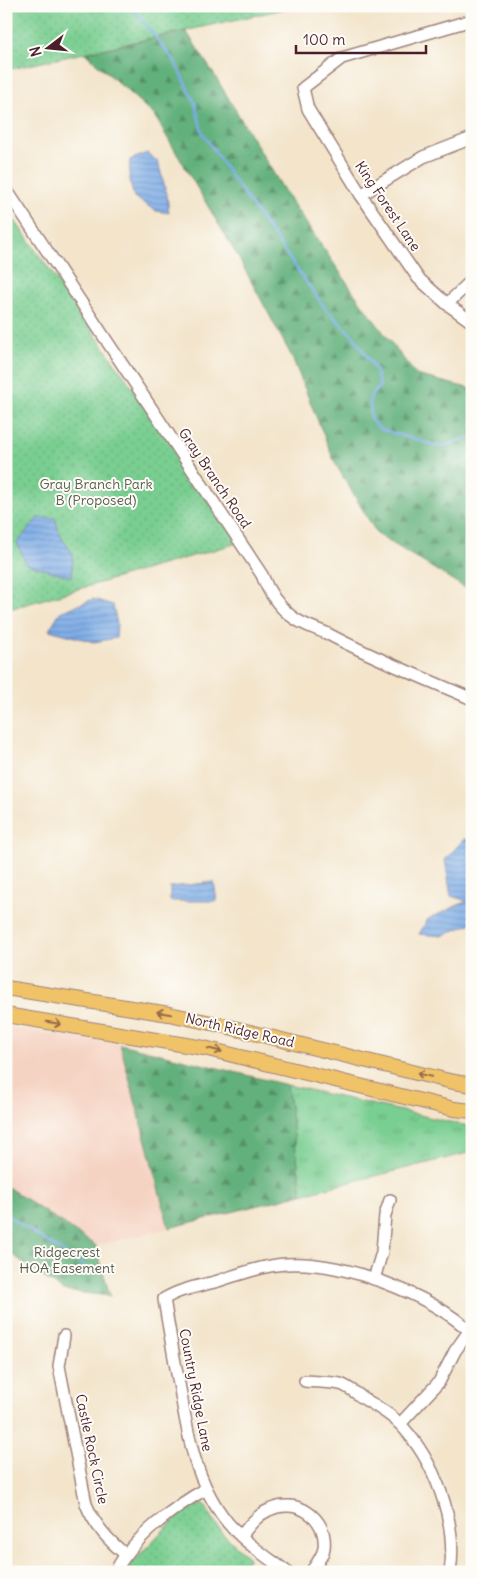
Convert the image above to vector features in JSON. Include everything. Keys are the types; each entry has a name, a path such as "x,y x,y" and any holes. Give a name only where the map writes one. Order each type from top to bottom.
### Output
{"main road":[{"name":"North Ridge Road","path":"6,988 169,1014 449,1081 472,1084"},
{"name":"North Ridge Road","path":"6,1015 204,1048 454,1109 472,1111"}],"street":[{"name":"King Forest Lane","path":"472,20 342,58 302,88 308,109 361,195 418,278 447,304 472,322"},
{"path":"361,195 423,157 472,138"},
{"name":"Gray Branch Road","path":"6,189 257,567 276,602 290,615 307,626 355,649 472,699"},
{"path":"447,304 472,280"},
{"path":"390,1200 385,1215 382,1252 374,1279 410,1294 471,1330 455,1351 439,1382 400,1424"},
{"name":"Country Ridge Lane","path":"287,1572 241,1536 222,1515 206,1488 188,1436 164,1299 177,1292 263,1268 286,1264 322,1266 374,1279"},
{"name":"Castle Rock Circle","path":"64,1336 59,1366 86,1504 101,1532 126,1555"},
{"path":"305,1381 341,1384 382,1409 400,1424 420,1450 434,1474 443,1500 450,1530 452,1559 450,1572"},
{"path":"115,1572 126,1555 154,1526 177,1506 206,1488"},
{"path":"241,1536 258,1517 268,1510 287,1505 305,1509 315,1518 322,1529 324,1541 324,1550 311,1572"}],"shaded area":[{"path":"6,1027 120,1044 169,1228 96,1246 6,1186"}],"green space":[{"path":"6,6 298,6 6,70"},
{"path":"186,31 285,192 361,303 416,375 472,389 472,592 377,534 335,463 292,357 238,257 154,115 85,53"},
{"name":"Gray Branch Park B (Proposed)","path":"6,208 241,542 6,610"},
{"path":"120,1044 287,1085 302,1194 169,1228"},
{"path":"287,1085 472,1127 472,1152 302,1194"},
{"name":"Ridgecrest HOA Easement","path":"6,1186 96,1246 110,1296 63,1291 6,1250"},
{"path":"201,1504 206,1507 221,1532 249,1558 240,1572 128,1572 132,1563 164,1530 182,1514"}],"water":[{"path":"147,153 158,162 167,195 169,213 156,211 134,197 129,179 130,160"},
{"path":"38,518 55,518 61,537 73,554 72,577 26,564 17,543"},
{"path":"93,599 113,605 117,624 116,638 94,642 49,630 60,612"},
{"path":"464,839 472,840 472,923 442,936 419,934 428,919 467,901 451,896 445,860"},
{"path":"214,882 217,901 170,901 170,887"}],"waterway":[{"path":"131,6 175,62 195,103 202,132 228,172 324,307 354,337 375,369 380,386 370,397 371,420 380,429 440,447 472,437"},
{"path":"6,1215 91,1270"}]}
